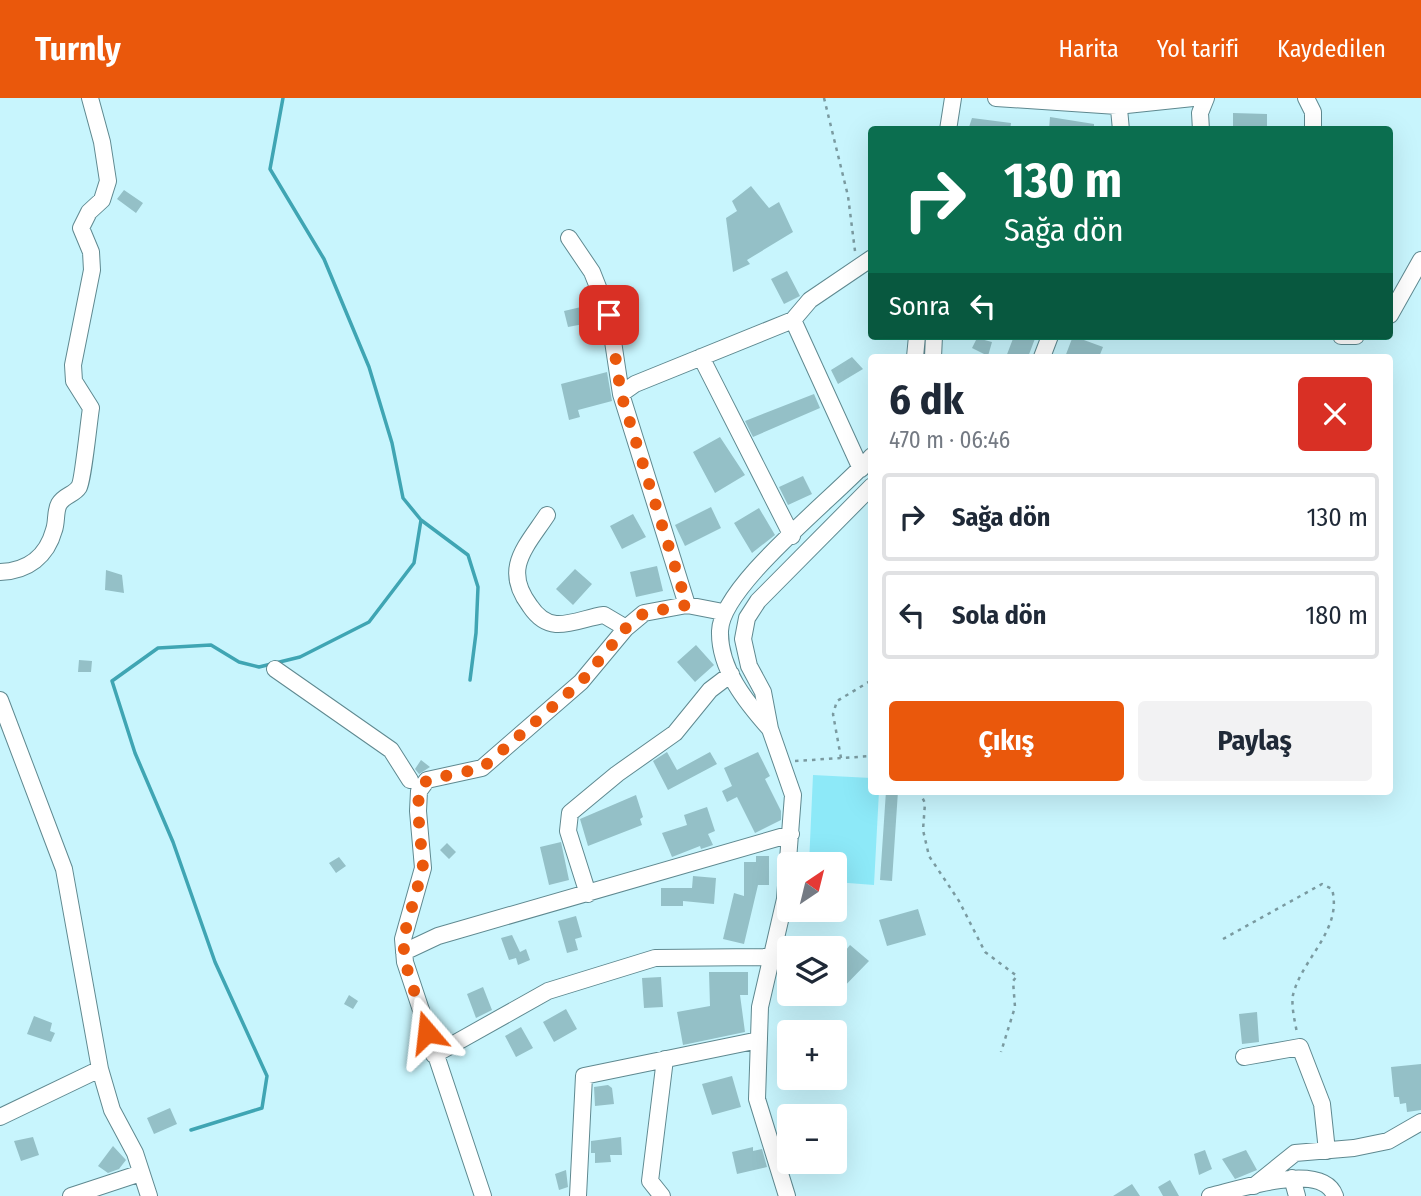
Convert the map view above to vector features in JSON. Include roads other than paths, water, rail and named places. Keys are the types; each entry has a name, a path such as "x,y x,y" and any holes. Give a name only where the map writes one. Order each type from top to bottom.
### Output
{"street":[{"path":"0,572 29,565 46,553 55,528 58,505 64,497 73,493 82,480 91,408 74,381 73,365 92,270 90,253 81,228 89,212 102,201 108,181 102,142 90,98"},
{"path":"948,126 953,98"},
{"path":"996,98 1117,102 1193,98"},
{"path":"1200,126 1200,113 1206,98"},
{"path":"1306,98 1313,112 1313,126"},
{"path":"1117,102 1120,126"},
{"path":"569,238 592,272 609,315 621,394 687,605"},
{"path":"1393,310 1421,260"},
{"path":"621,394 635,384 793,320 810,300 864,262"},
{"path":"770,729 740,695 731,674 719,632 723,612 747,578 866,462 793,320"},
{"path":"701,357 792,536"},
{"path":"787,1196 757,1099 760,1007 785,899 793,794 770,729 763,692 749,666 743,639 747,618 778,579 868,490"},
{"path":"547,515 517,565 515,580 524,599 538,617 554,624 604,615 626,628"},
{"path":"419,784 482,768 581,682 626,628 644,613 687,605 723,612"},
{"path":"275,669 391,750 419,784 423,868 403,939 404,953 434,1055 483,1196"},
{"path":"589,894 568,831 570,813 617,774 675,733 710,690 731,674"},
{"path":"0,700 64,869 100,1069 112,1110 135,1153 149,1196"},
{"path":"404,953 438,936 790,834"},
{"path":"434,1055 548,991 655,958 770,957"},
{"path":"579,1196 584,1076 759,1040"},
{"path":"1244,1057 1300,1047 1322,1104 1327,1150"},
{"path":"662,1196 650,1181 664,1059"},
{"path":"0,1117 100,1069"},
{"path":"1254,1186 1295,1153 1388,1141 1421,1122"},
{"path":"71,1196 141,1174"},
{"path":"1292,1178 1297,1196"},
{"path":"1210,1196 1292,1178 1319,1180 1332,1188 1335,1196"}],"waterway":[{"path":"283,98 270,169 324,259 369,367 392,443 403,498 421,520 468,555 478,587 470,680"},
{"path":"191,1130 262,1108 267,1076 215,962 173,842 135,753 112,681 158,648 211,645 239,662 259,667 300,657 369,622 414,563 421,520"}]}
